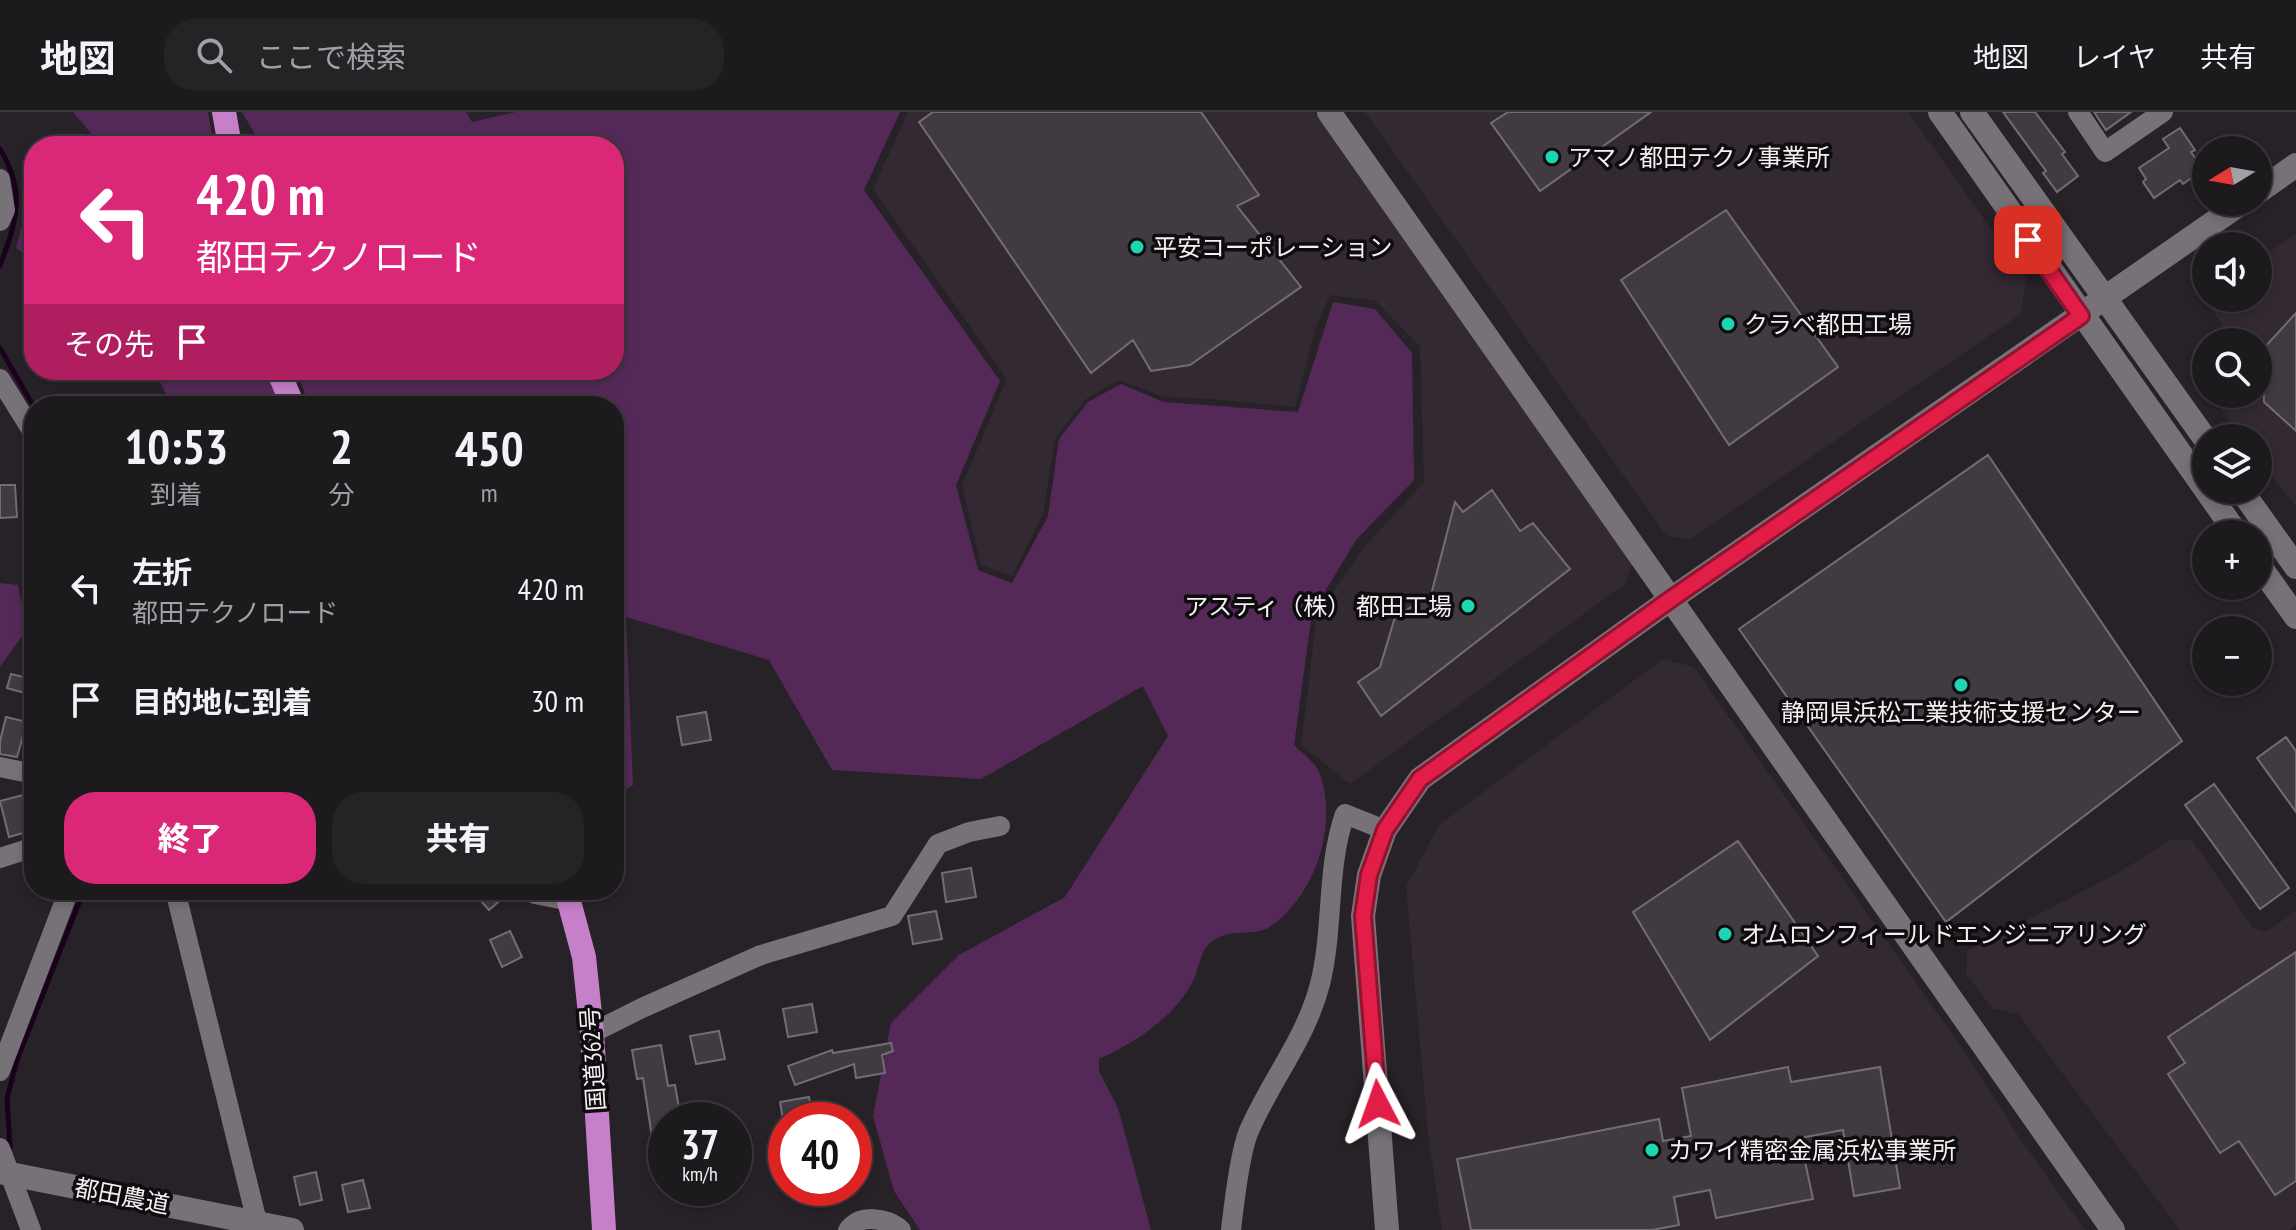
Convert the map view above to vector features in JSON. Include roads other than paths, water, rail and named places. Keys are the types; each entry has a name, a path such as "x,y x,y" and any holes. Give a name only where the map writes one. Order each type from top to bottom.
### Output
{"highway":[{"path":"224,112 228,136"},
{"name":"国道362号","path":"569,900 584,957 592,1033 604,1230"}],"street":[{"path":"1329,112 2113,1230"},
{"path":"1940,112 2227,520"},
{"path":"1972,112 2195,424"},
{"path":"2078,112 2105,152 2163,112"},
{"path":"2272,182 2296,165"},
{"path":"0,179 5,210 0,221"},
{"path":"1387,1230 1363,916 1369,875 1385,830 1420,779 1671,599 2223,216"},
{"path":"0,379 24,418"},
{"path":"2251,504 2296,567"},
{"path":"2272,584 2296,617"},
{"path":"0,767 24,772"},
{"path":"1231,1230 1247,1136 1270,1088 1302,1035 1320,983 1330,917 1336,840 1345,814 1385,830"},
{"path":"592,1033 655,1001 761,955 892,916 938,844 969,832 1000,826"},
{"path":"0,858 24,850"},
{"path":"0,1071 65,900"},
{"path":"177,900 258,1227"},
{"path":"0,1148 5,1172 31,1230"},
{"name":"都田農道","path":"5,1172 258,1227 292,1230"},
{"path":"848,1230 859,1221 883,1220 897,1225 901,1230"}],"waterway":[{"path":"0,149 14,180 16,194 11,235 0,266"},
{"path":"0,348 28,396"},
{"path":"10,1147 7,1098 17,1060 80,900"}],"place":[{"name":"アマノ都田テクノ事業所","path":"1552,157"},
{"name":"平安コーポレーション","path":"1137,247"},
{"name":"クラベ都田工場","path":"1728,324"},
{"name":"アスティ（株） 都田工場","path":"1468,606"},
{"name":"静岡県浜松工業技術支援センター","path":"1961,685"},
{"name":"オムロンフィールドエンジニアリング","path":"1725,934"},
{"name":"カワイ精密金属浜松事業所","path":"1652,1150"}]}
